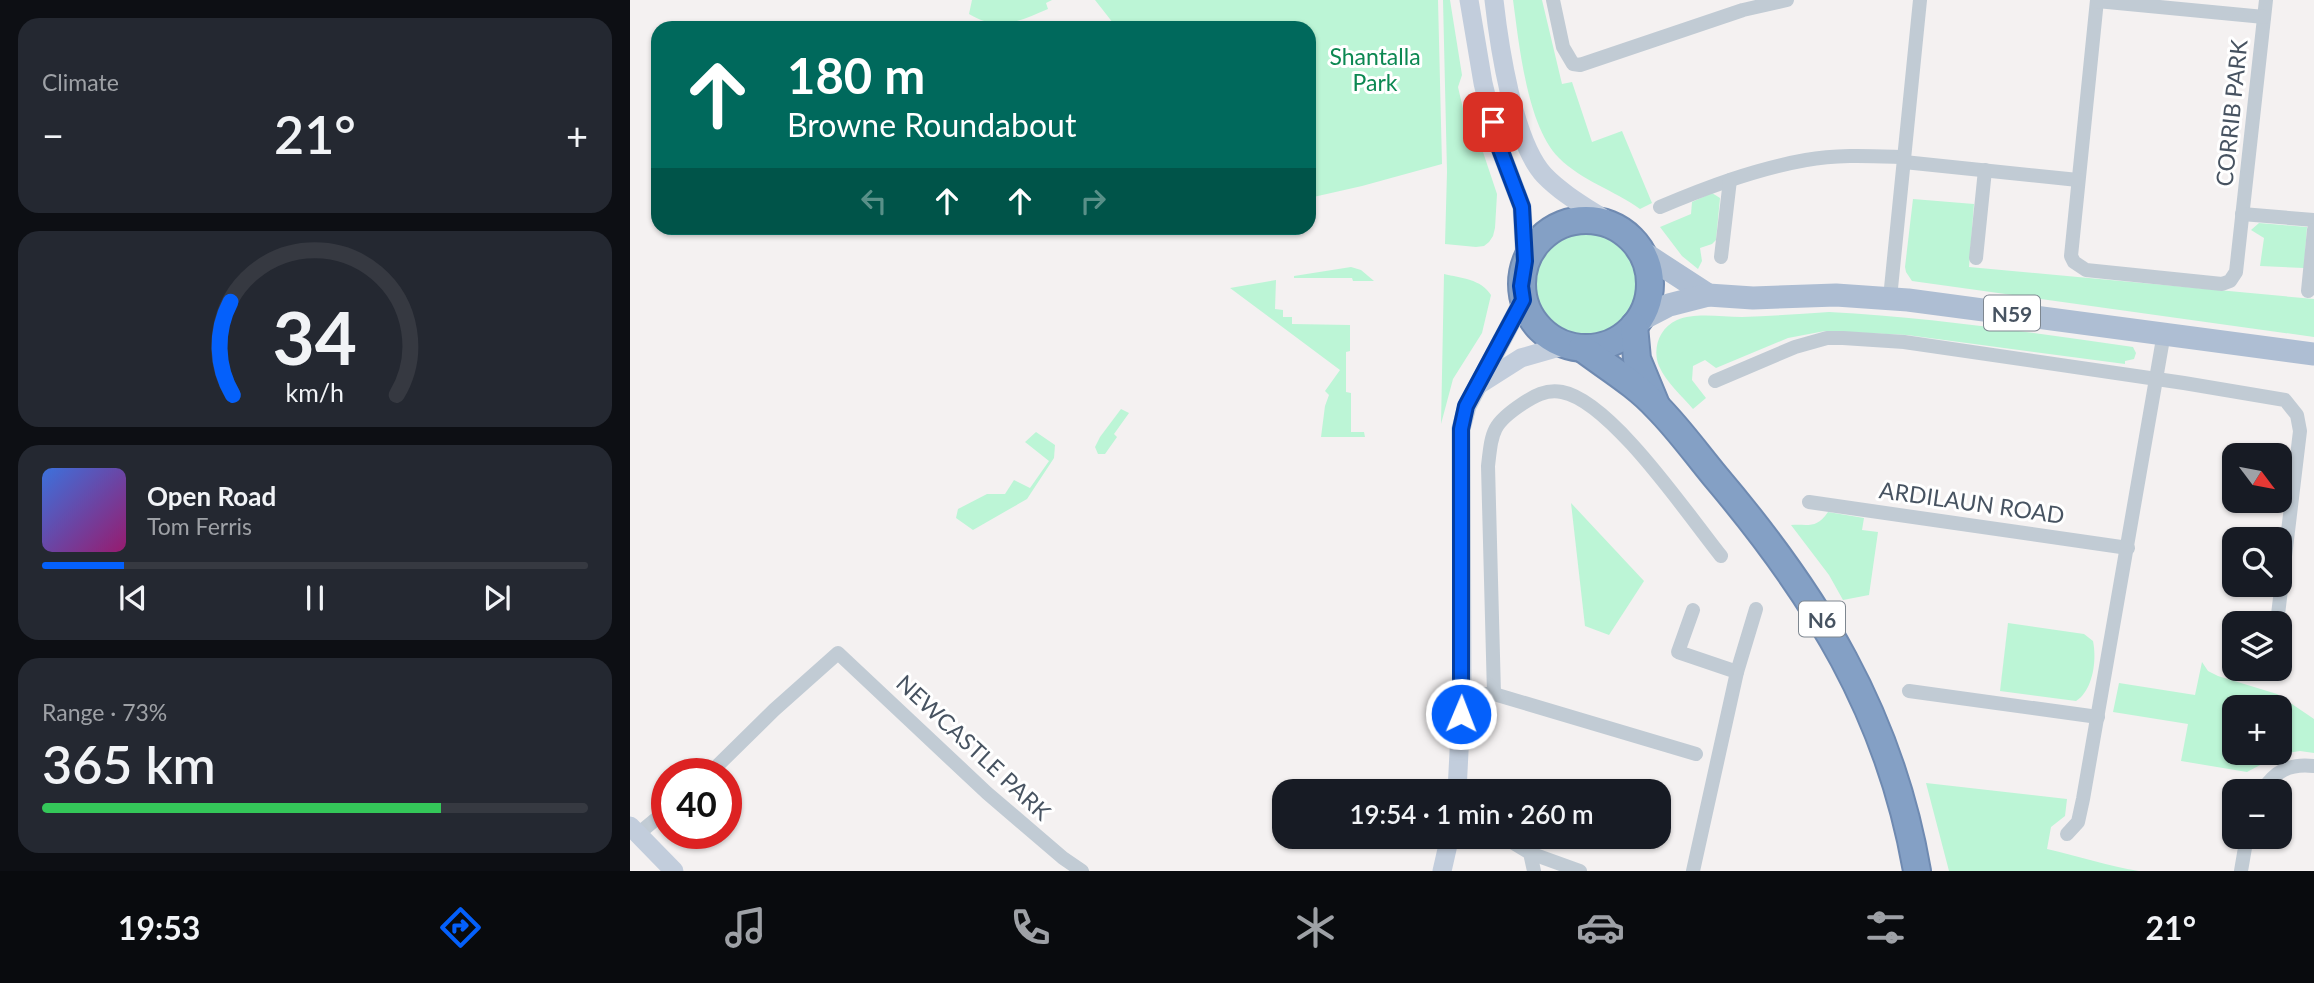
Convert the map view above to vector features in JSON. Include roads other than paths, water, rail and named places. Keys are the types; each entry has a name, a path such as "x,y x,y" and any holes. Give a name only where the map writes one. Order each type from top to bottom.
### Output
{"highway":[{"path":"1523,300 1521,286 1525,261 1536,243 1552,228 1573,220 1595,219 1614,225 1630,236 1642,251"},
{"name":"N6","path":"1642,251 1649,271 1650,290 1636,324 1637,359 1656,405"},
{"name":"N6","path":"1523,300 1532,319 1547,335 1574,346 1656,405 1754,521 1791,571 1833,636 1870,710 1888,759 1917,871"},
{"path":"1574,346 1598,347 1615,341 1636,324"}],"main road":[{"path":"1642,251 1708,296"},
{"name":"N59","path":"1636,324 1669,305 1708,296 1753,298 1836,295 1890,298 2314,354"}],"street":[{"path":"1469,0 1483,83 1497,141 1522,207 1525,261"},
{"path":"1494,0 1513,106 1529,154 1542,173 1554,184 1614,225"},
{"path":"1553,0 1567,57 1573,64 1580,65 1743,9 1787,0"},
{"path":"1890,298 1920,0"},
{"name":"CORRIB PARK","path":"2264,17 2097,1 2071,256 2074,262 2086,270 2222,285 2228,283 2236,272 2266,0"},
{"path":"1660,207 1730,180 1807,160 1861,155 2078,180"},
{"path":"1976,258 1985,170"},
{"path":"1721,257 1730,180"},
{"name":"CORRIB PARK","path":"2242,214 2314,219"},
{"path":"2308,291 2314,230"},
{"path":"1458,779 1462,694 1461,429 1466,406 1523,300"},
{"path":"2067,834 2078,822 2164,333"},
{"path":"1715,381 1795,347 1827,338 1843,338 1904,342 2285,400 2297,415 2300,431 2278,611"},
{"path":"1476,387 1521,358 1574,346"},
{"path":"1493,694 1488,466 1491,436 1502,417 1538,393 1560,391 1579,397 1600,411 1624,435 1721,556"},
{"name":"ARDILAUN ROAD","path":"1809,502 2128,548"},
{"path":"1693,871 1737,672 1756,609"},
{"path":"1693,610 1678,652 1737,672"},
{"name":"NEWCASTLE PARK","path":"725,758 838,653 987,793 1082,871"},
{"path":"1909,691 2098,718"},
{"path":"1462,694 1493,694 1696,754"},
{"path":"2270,779 2286,768 2314,766"},
{"path":"651,820 634,830 674,871"},
{"path":"1442,871 1447,849"},
{"path":"1521,849 1580,871"},
{"path":"2241,871 2245,849"},
{"path":"1530,853 1534,871"}],"park label":[{"name":"Shantalla Park","path":"1375,69"}]}
